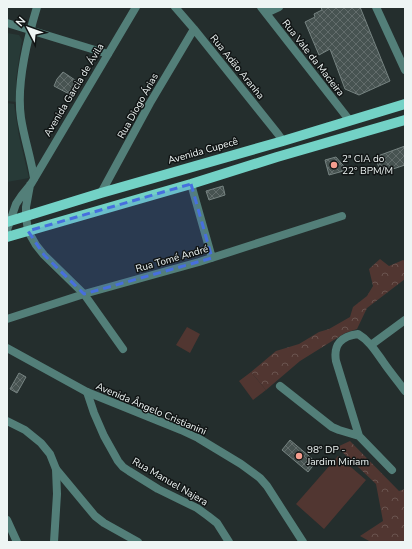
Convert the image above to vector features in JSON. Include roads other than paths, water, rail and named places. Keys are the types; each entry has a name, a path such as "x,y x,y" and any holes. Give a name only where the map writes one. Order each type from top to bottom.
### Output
{"main road":[{"name":"Avenida Cupecê","path":"8,224 26,216 101,193 283,141 405,104"},
{"path":"7,237 405,120"}],"street":[{"path":"32,181 21,118 20,101 21,82 30,30 37,7"},
{"name":"Avenida Garcia de Ávila","path":"8,224 16,204 32,181 136,7"},
{"name":"Rua Adão Aranha","path":"175,7 283,141"},
{"path":"263,10 279,7"},
{"path":"376,7 405,70"},
{"name":"Rua Vale da Macieira","path":"263,10 350,120"},
{"path":"7,24 108,54"},
{"name":"Rua Diogo Árias","path":"101,193 150,103 194,29"},
{"name":"Avenida Garcia de Ávila","path":"28,231 26,207 32,181"},
{"path":"191,184 212,258"},
{"name":"Rua Tomé André","path":"7,319 84,294 212,258 342,216"},
{"path":"28,231 44,255 84,294 123,349"},
{"path":"371,344 405,320"},
{"path":"392,470 359,436 336,361 336,348 339,343 351,335 358,334 371,344 405,391"},
{"name":"Avenida Ângelo Cristianini","path":"7,348 87,392 198,438 241,464 260,478 267,486 302,542"},
{"path":"280,386 332,427 359,436"},
{"name":"Rua Manuel Najera","path":"87,392 104,436 123,467 197,508 217,523 229,542"},
{"path":"7,421 25,430 41,442 50,454 56,468 96,516 104,523 138,542"},
{"path":"54,542 57,494 56,468"},
{"path":"7,520 17,542"}],"place":[{"name":"2ª CIA do 22º BPM/M","path":"334,165"},
{"name":"98º DP - Jardim Miriam","path":"299,456"}]}
